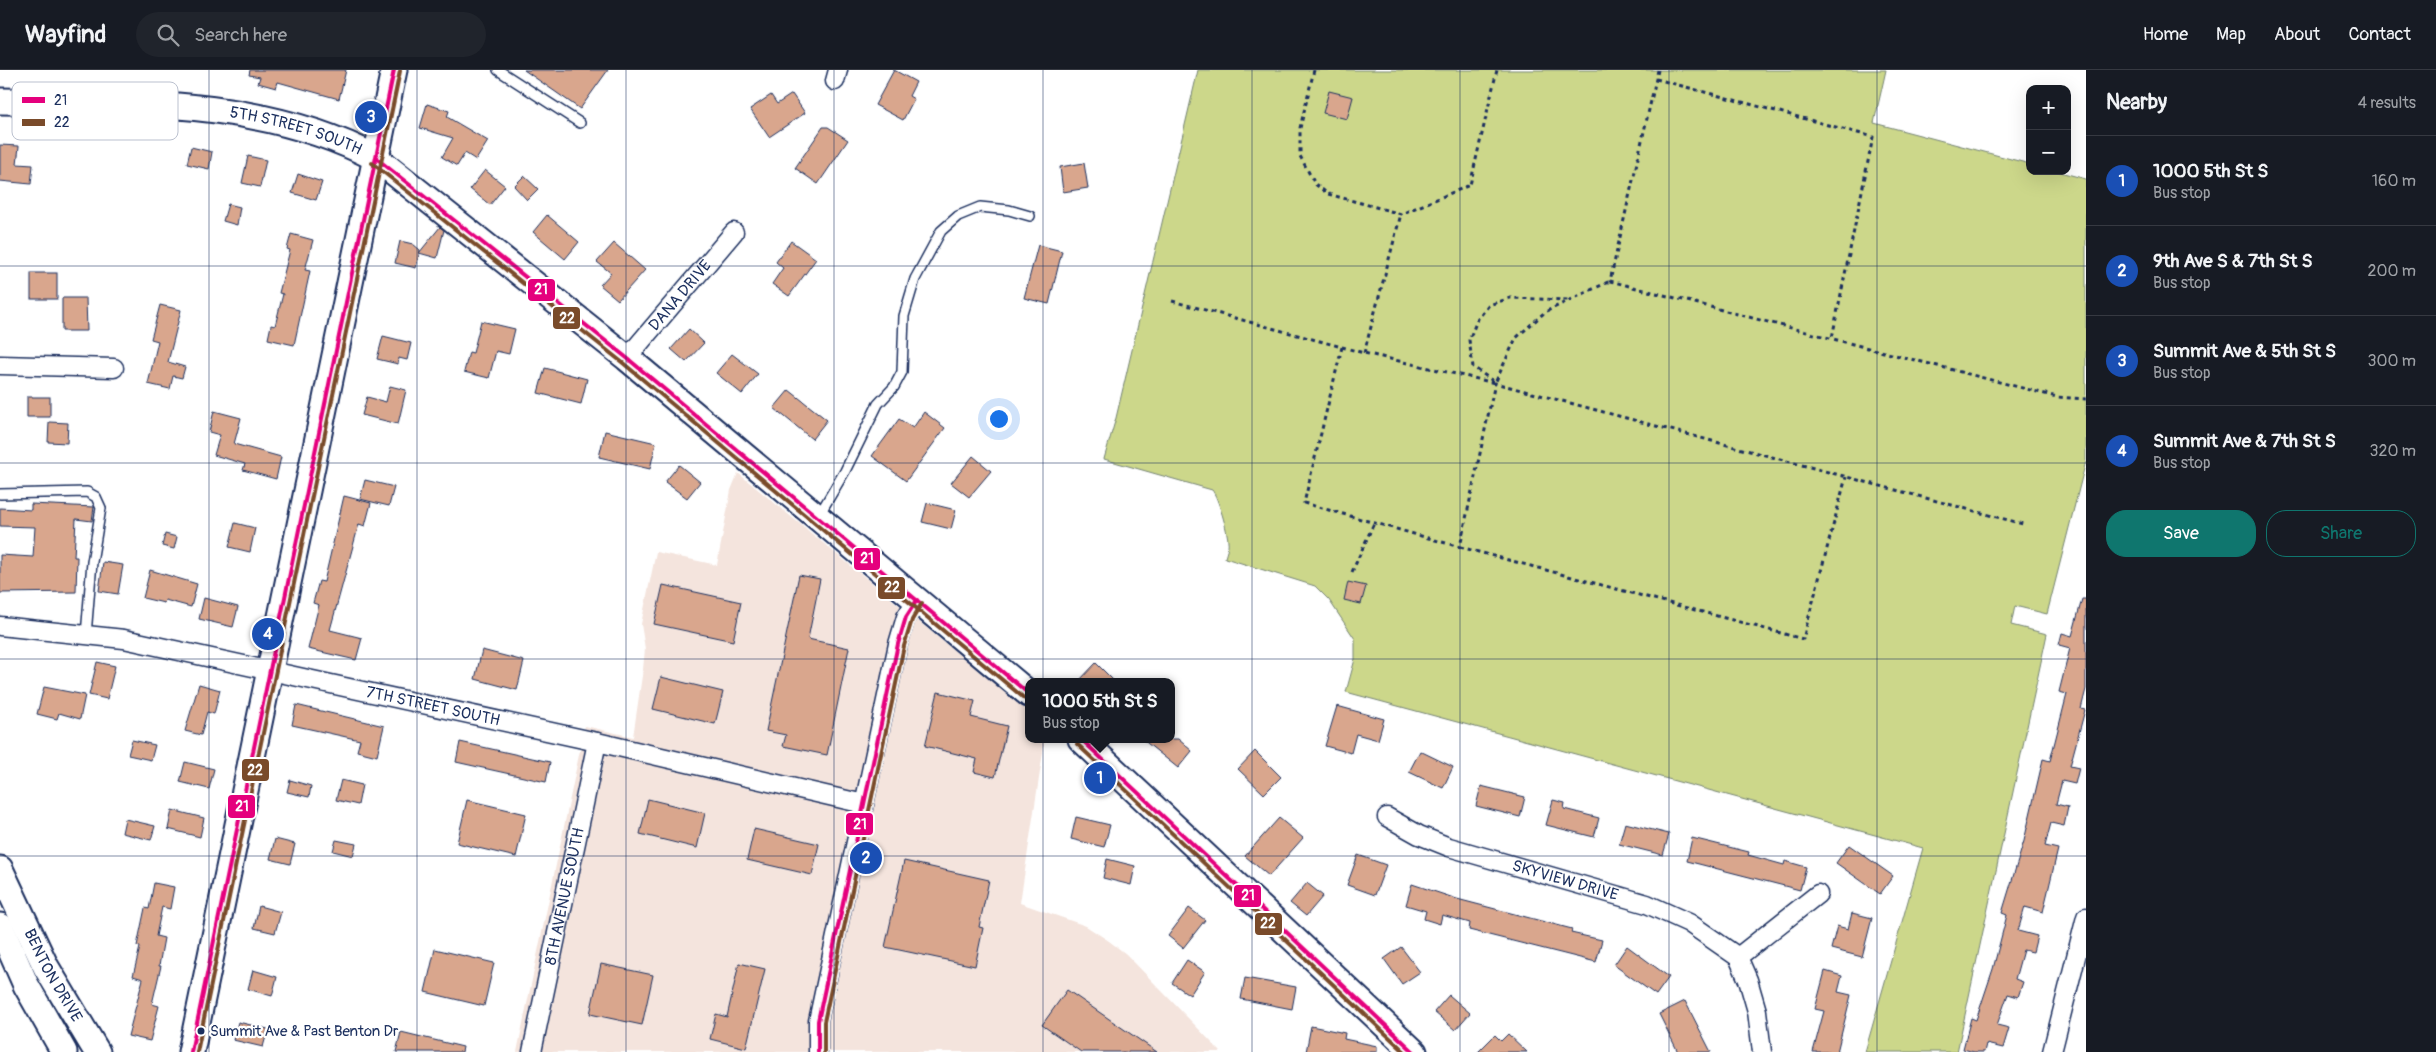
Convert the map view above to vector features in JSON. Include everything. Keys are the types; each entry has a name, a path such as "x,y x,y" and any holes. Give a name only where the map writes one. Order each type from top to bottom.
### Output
{"street":[{"path":"191,1052 394,70"},
{"name":"5TH STREET SOUTH","path":"178,107 236,113 318,133 353,146 376,158 627,358 1025,691"},
{"name":"DANA DRIVE","path":"627,358 734,232"},
{"path":"0,365 114,368"},
{"path":"818,1052 818,1021 898,644 906,617 917,600"},
{"name":"7TH STREET SOUTH","path":"0,626 124,639 597,742 864,804"},
{"name":"8TH AVENUE SOUTH","path":"532,1052 597,742"},
{"path":"1085,743 1414,1052"},
{"name":"SKYVIEW DRIVE","path":"1387,817 1419,835 1449,847 1647,904 1689,923 1738,957"},
{"name":"BENTON DRIVE","path":"0,869 46,968 97,1052"},
{"path":"1762,1052 1757,1011 1748,980 1738,957 1818,894"},
{"path":"2052,1052 2086,917"},
{"name":"BENTON DRIVE","path":"0,926 26,985 64,1052"}],"lane":[{"path":"498,70 580,123"},
{"path":"818,518 845,471 878,404 894,387 902,372 904,316 916,279 941,231 958,216 980,206 1009,210 1030,216"},
{"path":"0,494 87,492 96,498 101,508 92,562 86,635"}],"path":[{"path":"1314,70 1300,128 1300,156 1315,184 1328,194 1400,214 1470,185 1497,70"},
{"path":"1610,281 1658,70"},
{"path":"1656,79 1873,137 1832,338"},
{"path":"1364,353 1400,214"},
{"path":"1460,547 1496,383 1516,338 1545,312 1610,281 2057,397 2086,399"},
{"path":"1496,383 1473,367 1469,340 1477,320 1489,305 1510,298 1569,300"},
{"path":"1172,301 1342,348 1496,383 2023,524"},
{"path":"1342,348 1304,503 1803,639 1846,477"},
{"path":"1352,572 1374,523"}],"shaded area":[{"path":"738,473 1025,709 1025,743 1044,743 1020,903 1086,926 1109,941 1126,954 1221,1052 517,1052 585,726 633,737 645,649 641,624 656,552 717,565 731,490"}],"green space":[{"path":"1198,70 1886,70 1874,123 2026,163 2026,175 2071,175 2086,179 2086,461 2047,614 2015,606 2011,625 2047,634 1957,1052 1865,1052 1923,848 1346,692 1355,659 1355,639 1329,600 1315,586 1225,558 1228,548 1226,531 1220,507 1212,490 1104,459 1116,418"}],"building":[{"path":"250,70 346,70 339,99 278,82 276,88 258,83 260,77 249,75"},
{"path":"524,70 608,70 580,109"},
{"path":"894,70 916,82 909,96 914,99 903,120 875,105"},
{"path":"1329,91 1353,97 1347,119 1323,113"},
{"path":"792,94 805,113 769,137 750,109 771,95 777,104"},
{"path":"427,104 449,111 447,117 488,141 476,160 465,153 457,166 442,157 453,138 420,128"},
{"path":"823,127 828,127 848,140 818,184 795,168"},
{"path":"0,145 19,146 17,164 33,165 31,184 0,181"},
{"path":"191,147 212,152 209,169 187,164"},
{"path":"248,156 266,160 260,187 242,183"},
{"path":"1084,163 1088,188 1063,192 1060,167"},
{"path":"485,170 505,186 490,205 470,189"},
{"path":"298,174 322,182 316,200 292,193"},
{"path":"524,176 538,189 527,200 514,186"},
{"path":"228,204 240,207 237,225 223,221"},
{"path":"547,215 579,242 565,259 533,232"},
{"path":"440,227 444,230 437,258 419,253"},
{"path":"291,234 313,240 305,270 310,271 294,345 268,339 271,325 275,326 283,294 279,293 290,250 287,249"},
{"path":"400,241 413,244 420,250 416,268 395,263"},
{"path":"791,241 816,259 789,296 772,284 783,268 776,262"},
{"path":"614,243 645,270 618,300 600,285 611,273 597,262"},
{"path":"1038,245 1062,251 1049,304 1024,298"},
{"path":"31,273 57,273 57,299 31,299"},
{"path":"62,298 86,298 87,331 62,331"},
{"path":"160,305 181,310 168,362 185,367 182,378 173,376 170,389 148,384 158,341 151,339"},
{"path":"481,321 515,329 509,354 496,351 489,378 464,372 469,352 473,353"},
{"path":"689,329 704,343 686,362 671,349"},
{"path":"383,336 411,343 407,360 399,358 398,364 377,359"},
{"path":"732,354 758,374 742,394 716,373"},
{"path":"545,368 587,379 581,404 538,393"},
{"path":"390,386 406,390 398,424 362,415 367,397 386,402"},
{"path":"789,390 827,420 812,439 774,408"},
{"path":"27,397 50,397 50,417 27,417"},
{"path":"214,411 241,418 234,444 281,457 276,479 243,470 245,464 214,455 220,435 209,432"},
{"path":"924,412 945,428 906,481 872,456 899,419 913,428"},
{"path":"49,422 68,423 67,443 48,442"},
{"path":"605,431 656,443 650,469 599,457"},
{"path":"973,456 991,471 969,497 951,483"},
{"path":"679,465 700,482 687,498 665,482"},
{"path":"365,480 394,487 389,506 360,499"},
{"path":"344,496 371,503 365,526 359,524 330,630 362,638 356,660 308,649 319,605 313,603 319,581 324,582"},
{"path":"927,503 956,510 951,529 922,522"},
{"path":"31,504 94,507 92,521 76,519 74,557 77,557 76,592 0,593 0,555 33,557 35,527 0,526 0,508 31,510"},
{"path":"235,523 255,528 250,552 229,547"},
{"path":"165,534 177,537 174,549 162,546"},
{"path":"103,562 123,565 118,594 99,591"},
{"path":"150,570 197,584 191,607 165,600 164,603 143,598"},
{"path":"799,575 820,579 808,639 849,648 827,755 783,746 786,735 766,731"},
{"path":"1348,582 1366,586 1361,604 1344,600"},
{"path":"663,585 741,602 733,641 654,624"},
{"path":"204,598 238,607 233,627 199,619"},
{"path":"2082,599 2086,599 2086,689 2081,709 2085,710 2070,766 2079,768 2075,784 2062,781 2056,804 2068,807 2064,826 2051,823 2045,846 2058,849 2043,912 2025,907 2018,931 2037,936 2033,952 2023,950 2015,979 2023,982 2018,997 2008,994 1997,1025 2009,1028 2003,1048 1986,1044 1984,1052 1974,1052 1963,1049 1971,1018 1976,1020 1993,969 2007,915 2002,913 2024,841 2043,759 2050,761 2067,694 2059,692 2070,648 2059,645 2062,633 2072,636"},
{"path":"482,650 524,661 517,690 475,679"},
{"path":"97,662 115,666 107,699 89,695"},
{"path":"1096,663 1111,678 1082,678"},
{"path":"661,677 723,692 715,724 653,709"},
{"path":"199,684 220,690 214,714 207,712 201,735 185,731"},
{"path":"44,687 85,695 80,719 59,713 57,719 37,714"},
{"path":"938,692 975,701 971,717 1007,726 995,777 974,772 977,759 925,746"},
{"path":"296,705 384,726 377,756 357,751 360,740 292,725"},
{"path":"1337,706 1384,719 1378,740 1356,734 1351,753 1325,746"},
{"path":"1175,739 1178,739 1192,751 1178,768 1147,743 1175,743"},
{"path":"132,740 155,745 151,760 128,755"},
{"path":"460,742 550,762 546,782 456,762"},
{"path":"1255,751 1281,777 1264,794 1238,769"},
{"path":"1420,751 1453,767 1443,788 1409,772"},
{"path":"185,762 214,769 209,789 180,782"},
{"path":"290,780 311,786 309,797 287,792"},
{"path":"341,780 362,785 358,805 336,800"},
{"path":"1481,786 1525,797 1520,817 1476,806"},
{"path":"648,799 705,813 697,848 640,834"},
{"path":"467,800 526,814 516,857 457,843"},
{"path":"1553,800 1565,803 1564,809 1599,818 1594,837 1546,825"},
{"path":"172,810 204,818 200,837 168,829"},
{"path":"1076,817 1110,825 1104,847 1071,839"},
{"path":"1279,818 1303,838 1269,876 1245,856"},
{"path":"125,819 155,826 151,840 122,833"},
{"path":"1625,823 1669,834 1663,855 1619,844"},
{"path":"754,829 819,844 812,875 747,860"},
{"path":"1692,838 1749,852 1748,855 1784,865 1785,861 1806,867 1800,890 1687,861"},
{"path":"275,839 295,844 290,864 270,859"},
{"path":"336,840 356,844 353,856 333,851"},
{"path":"1849,845 1893,876 1880,894 1836,863"},
{"path":"1358,855 1386,865 1375,895 1347,885"},
{"path":"1107,859 1135,866 1131,885 1103,878"},
{"path":"904,861 989,880 979,927 983,928 975,966 885,947"},
{"path":"154,883 174,887 170,909 162,907 156,936 164,938 159,966 161,966 152,1004 159,1006 150,1041 128,1036 143,979 133,976 140,947 137,946 145,908 149,909"},
{"path":"1307,883 1323,896 1306,916 1290,903"},
{"path":"1412,884 1457,899 1572,929 1571,933 1602,940 1596,962 1469,930 1470,923 1442,915 1440,924 1424,919 1426,911 1406,905"},
{"path":"259,906 281,912 275,933 254,928"},
{"path":"1189,908 1205,920 1183,948 1168,936"},
{"path":"1852,913 1872,918 1862,957 1831,949 1837,926 1848,929"},
{"path":"1627,946 1669,977 1656,995 1614,965"},
{"path":"1401,947 1420,972 1402,984 1384,959"},
{"path":"435,949 494,963 484,1006 425,992"},
{"path":"1187,960 1205,972 1190,995 1172,983"},
{"path":"739,963 765,969 746,1048 710,1039 716,1014 727,1017"},
{"path":"601,964 653,975 642,1025 590,1014"},
{"path":"253,970 277,977 272,996 248,989"},
{"path":"1825,971 1842,976 1838,992 1851,995 1837,1052 1813,1052 1824,1011 1815,1009"},
{"path":"1245,978 1296,987 1292,1009 1241,999"},
{"path":"1067,990 1157,1052 1081,1052 1042,1025"},
{"path":"1449,995 1470,1013 1455,1030 1434,1012"},
{"path":"1685,1001 1711,1052 1678,1052 1659,1014"},
{"path":"238,1022 268,1029 263,1047 233,1040"},
{"path":"1311,1026 1345,1033 1344,1039 1377,1046 1377,1052 1306,1052"},
{"path":"401,1032 463,1047 462,1052 396,1052"},
{"path":"1508,1034 1527,1052 1478,1052 1495,1035 1501,1041"}],"transit line":[{"name":"21","path":"191,1052 394,70"},
{"name":"22","path":"197,1052 400,71"},
{"name":"21","path":"376,158 627,358 1025,691"},
{"name":"22","path":"372,163 623,363 1025,699"},
{"name":"21","path":"818,1052 818,1021 898,644 906,617 917,600"},
{"name":"22","path":"824,1052 824,1022 904,646 912,620 922,603"},
{"name":"21","path":"1085,743 1414,1052"},
{"name":"22","path":"1077,744 1405,1052"}],"place":[{"name":"Summit Ave & 5th St S","path":"371,117"},
{"name":"Summit Ave & 7th St S","path":"268,634"},
{"name":"1000 5th St S","path":"1100,778"},
{"name":"9th Ave S & 7th St S","path":"866,858"},
{"name":"Summit Ave & Past Benton Dr","path":"201,1031"}]}
